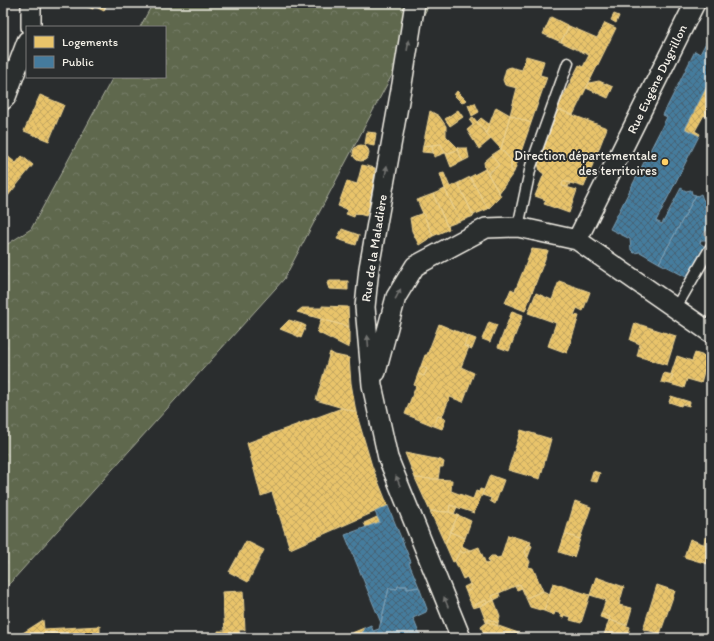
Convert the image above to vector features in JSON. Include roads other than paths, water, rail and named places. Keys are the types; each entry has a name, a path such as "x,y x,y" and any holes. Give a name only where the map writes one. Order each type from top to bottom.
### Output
{"street":[{"path":"31,3 31,26"},
{"name":"Rue de la Maladière","path":"415,3 369,268 365,307 372,385 388,458 461,638"},
{"name":"Rue Eugène Dugrillon","path":"577,240 695,3"},
{"path":"3,100 6,97 26,44"},
{"path":"372,385 396,297 415,266 486,228 518,227 577,240 711,333"}],"lane":[{"path":"518,227 531,166 568,63"},
{"path":"675,309 711,247"}],"place":[{"name":"Direction départementale des territoires","path":"665,162"}]}
